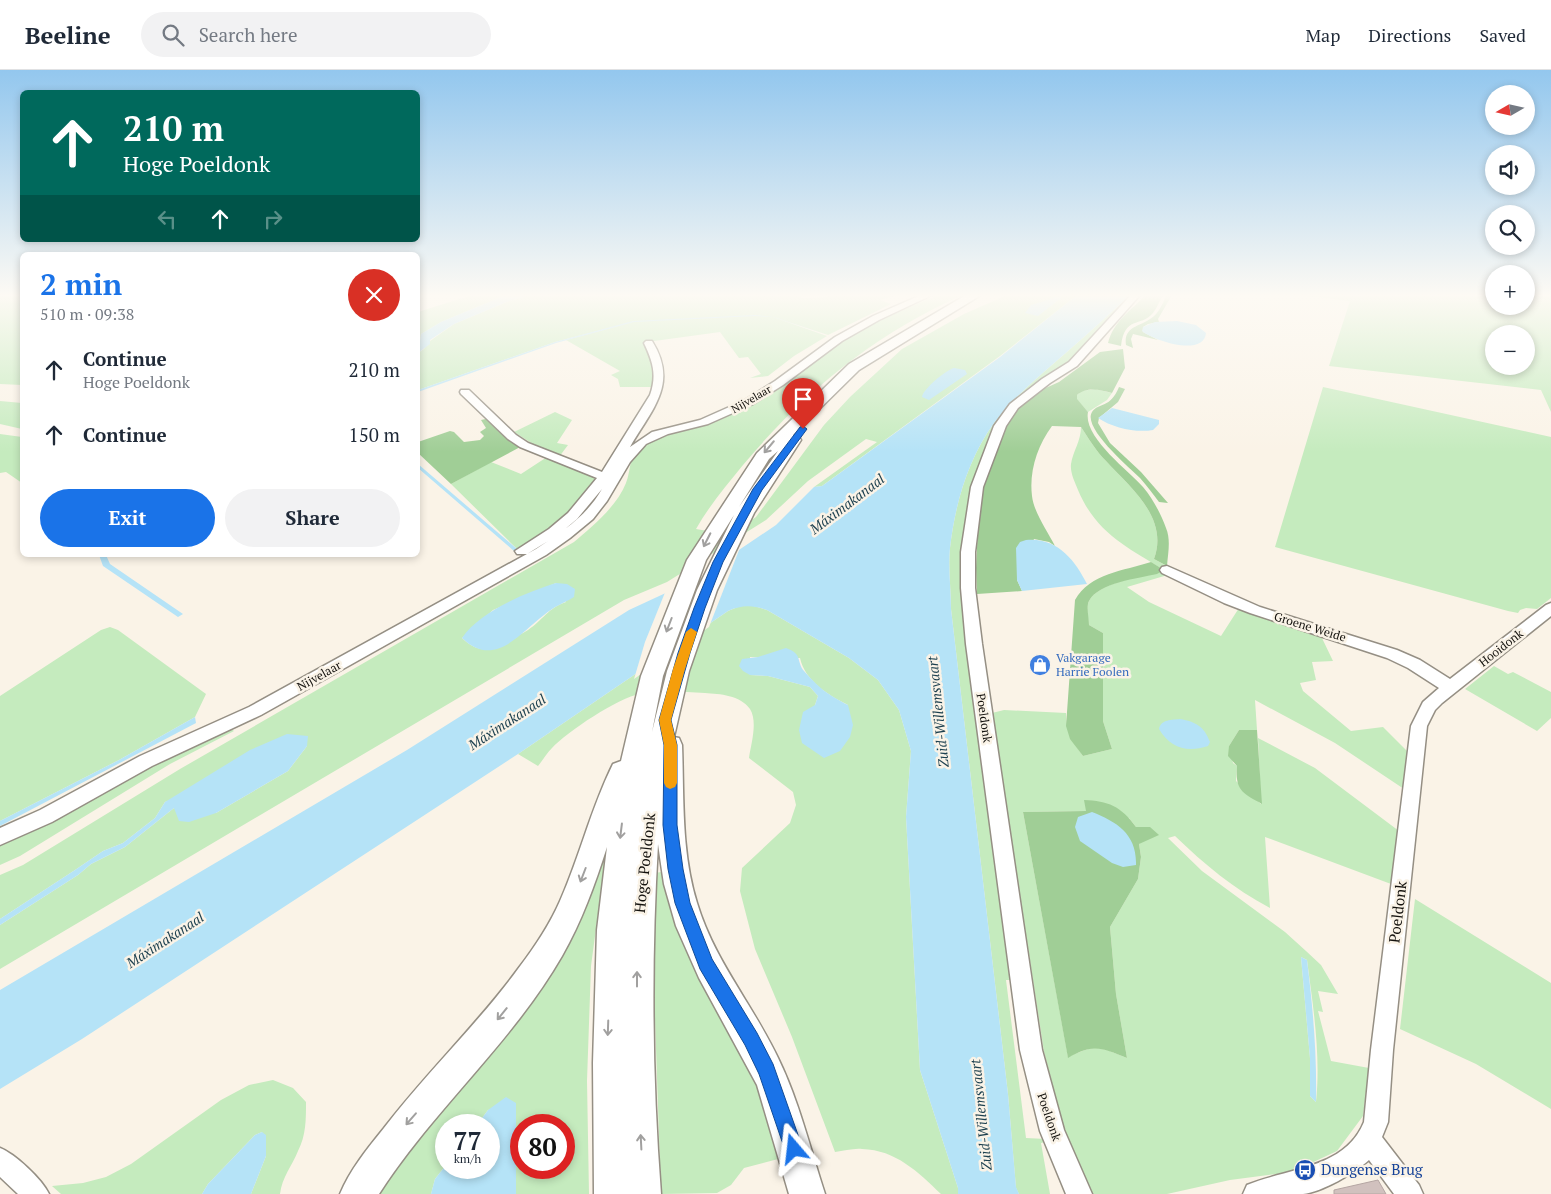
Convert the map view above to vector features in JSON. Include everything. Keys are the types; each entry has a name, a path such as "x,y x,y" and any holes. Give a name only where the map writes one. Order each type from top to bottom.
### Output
{"highway":[{"name":"Hoge Poeldonk","path":"633,1193 607,1077 610,964 620,836 634,748 646,693 667,628 694,566 720,515 769,447 812,402 842,375 879,347"},
{"name":"Hoge Poeldonk","path":"633,1193 637,961 646,838 665,720 679,669 699,608 727,544 757,489 810,420 855,378 897,347"},
{"path":"665,720 670,745 670,825 675,869 683,903 705,964 751,1039 767,1070 780,1105 807,1194"},
{"path":"358,1194 377,1162 402,1129 484,1038 522,990 552,945 573,902 612,793 634,748"}],"street":[{"name":"Nijvelaar","path":"0,837 46,816 146,761 255,711 562,539 583,522 600,502 628,436 655,395 660,382 661,372 651,347"},
{"name":"Nijvelaar","path":"522,550 558,529 643,441 656,434 703,422 747,403 826,347"},
{"name":"Poeldonk","path":"1079,1194 1052,1131 1031,1050 974,644 968,588 968,552 977,487 991,446 1006,416 1014,406 1046,381 1073,364 1088,347"},
{"path":"465,392 512,437 524,445 609,478"},
{"path":"628,436 643,441"},
{"name":"Groene Weide","path":"1168,570 1246,607 1392,654 1414,664 1451,687"},
{"name":"Hooidonk","path":"1451,687 1551,608"},
{"name":"Poeldonk","path":"1256,1194 1316,1178 1359,1153 1369,1140 1376,1122 1382,1050 1419,726 1429,706 1451,687"},
{"path":"1369,1140 1410,1194"},
{"path":"4,1164 36,1194"}],"green space":[{"path":"0,347 20,347 20,385 0,384"},
{"path":"425,347 539,347 420,389 420,352"},
{"path":"579,347 649,347 656,372 654,387 620,387 618,379 611,375 620,371"},
{"path":"731,347 808,347 768,376 750,378 761,374 748,357 739,358"},
{"path":"830,347 869,347 816,389 766,438 712,504 696,529 728,531 756,517 824,425 850,397 902,349 905,347 1011,347 822,486 814,487 877,442 866,439 808,481 766,520 667,582 624,600 0,969 0,925 78,875 91,864 125,847 174,808 216,813 288,771 307,746 165,802 155,818 123,843 103,851 0,919 0,875 23,865 180,769 574,542 604,515 617,500 628,478 633,455 639,448 659,436 724,417 747,407","holes":["556,583 566,602 526,631 489,648 479,648 462,638 493,610"]},
{"path":"1072,347 1082,347 1069,362 1034,384 1012,405 998,425 965,552 1014,980 1006,980 1026,1138 1046,1139 1046,1142 1041,1143 1050,1194 1019,1194 1016,1188 1008,1094 951,609 949,571 955,515 970,467 994,423 1029,385"},
{"path":"1335,347 1485,347 1485,375 1535,375 1535,347 1551,347 1551,412 1541,390 1329,366"},
{"path":"1123,349 1125,368 1112,393 1099,390 1085,390 1077,395 1077,399 1088,412 1088,422 1099,442 1143,487 1156,507 1168,533 1167,566 1154,559 1157,544 1156,530 1152,517 1136,493 1099,453 1081,427 1052,426 1038,451 1031,487 1035,509 1055,546 1049,542 1034,539 1017,580 1022,591 977,594 976,568 979,507 985,479 1001,433 1015,408 1039,391 1059,382 1100,352"},
{"path":"1119,387 1125,389 1118,402 1099,418 1098,423 1110,443 1141,472 1168,503 1159,502 1140,478 1108,447 1094,428 1091,419 1092,412 1112,399"},
{"path":"1323,387 1551,437 1551,598 1537,609 1526,608 1518,613 1275,547"},
{"path":"1095,389 1112,393 1107,400 1088,412 1077,400 1077,395 1081,391"},
{"path":"0,401 20,403 20,429 0,424"},
{"path":"555,412 572,420 557,443 568,445 559,457 544,451 514,432"},
{"path":"490,418 522,446 451,484 420,455 420,441 450,431 454,432 464,442 480,440 484,436 480,432 486,428 481,420"},
{"path":"1081,427 1099,453 1145,505 1152,517 1156,530 1157,544 1154,559 1174,570 1171,574 1127,587 1149,602 1221,636 1239,608 1321,636 1333,661 1312,662 1316,680 1300,683 1303,691 1351,731 1383,727 1411,755 1404,789 1335,743 1255,700 1257,730 1239,730 1229,746 1233,763 1237,766 1236,781 1261,804 1258,738 1315,768 1399,831 1391,884 1265,837 1270,908 1244,893 1220,875 1175,836 1168,838 1202,871 1285,932 1321,965 1338,994 1318,991 1323,1012 1318,1011 1331,1061 1369,1068 1363,1116 1337,1151 1292,1172 1230,1180 1167,1194 1089,1194 1064,1129 1044,1052 992,713 1004,710 1066,713 1070,736 1083,756 1112,749 1103,721 1103,633 1089,625 1088,603 1102,589 1134,577 1164,570 1114,538 1103,528 1085,505 1074,481 1071,467","holes":["1087,811 1129,818 1136,827 1150,827 1139,844 1141,857 1138,879 1110,927 1116,994 1127,1058 1097,1048 1085,1050 1068,1057 1023,812","1301,957 1307,960 1314,1013 1318,1066 1316,1102 1310,1096 1310,1058"]},
{"path":"0,434 20,437 20,482 6,472 0,473"},
{"path":"547,457 593,476 596,480 569,514 548,530 517,549 451,484 491,462 521,474"},
{"path":"1151,562 1164,570 1157,574 1110,586 1094,595 1088,603 1089,625 1103,633 1103,721 1112,749 1083,756 1070,739 1066,726 1075,600 1081,591 1099,578"},
{"path":"740,606 754,606 767,610 849,658 878,680 899,710 911,751 906,817 920,1070 958,1188 958,1194 941,1194 915,1170 885,1153 859,1149 835,1152 792,1037 755,949 740,891 742,868 790,823 796,805 793,792 749,758 754,720 746,704 735,698 717,694 656,692 640,694 620,701 581,725 559,741 538,766 518,754 728,611","holes":["750,657 800,658 807,674 818,686 848,705 815,705 818,696 810,687 768,676 750,675"]},
{"path":"110,627 118,630 206,694 195,717 119,760 0,821 0,696 101,630"},
{"path":"1494,666 1508,674 1513,672 1551,692 1551,718 1537,731 1465,689"},
{"path":"230,728 234,731 170,764 20,856 0,865 0,846 164,759"},
{"path":"1239,730 1257,730 1262,804 1241,790 1237,781 1237,766 1228,756 1229,746"},
{"path":"1084,800 1107,803 1119,809 1136,827 1150,827 1159,835 1139,844 1141,857 1138,879 1110,927 1116,994 1127,1058 1104,1050 1091,1049 1084,1050 1068,1058 1023,812 1086,811"},
{"path":"610,824 591,966 587,1081 589,1194 516,1194 516,1179 575,1179 575,1114 516,1114 516,1103 488,1110 485,1114 435,1114 435,1179 431,1194 362,1194 525,996"},
{"path":"662,872 769,1108 782,1158 744,1168 731,1185 717,1193 661,1194 653,961 653,873"},
{"path":"1415,899 1551,983 1551,1109 1476,1064 1400,1029"},
{"path":"273,1080 293,1088 306,1102 306,1121 303,1139 285,1177 280,1194 251,1194 266,1156 262,1132 255,1135 208,1184 202,1194 61,1194 52,1186 83,1183 106,1177 131,1164 221,1100 249,1085"}],"water":[{"path":"539,347 543,347 420,391 420,389"},
{"path":"1012,347 1072,347 1011,403 985,437 964,482 955,515 949,556 951,609 1008,1094 1016,1187 1019,1194 958,1194 958,1188 920,1070 906,817 911,751 899,710 878,680 849,658 767,610 757,607 743,607 728,611 518,754 82,1039 0,1089 0,990 407,750 629,610 670,591 730,556 776,525 814,487 822,486"},
{"path":"954,368 965,370 967,374 929,400 922,397 926,389 935,380"},
{"path":"1112,408 1159,420 1159,424 1153,430 1132,430 1111,425 1098,418"},
{"path":"420,466 517,549 514,551 420,470"},
{"path":"1026,540 1047,542 1056,546 1071,559 1087,584 1022,591 1017,580 1016,548 1020,542"},
{"path":"100,557 107,557 110,564 183,614 178,617 103,566"},
{"path":"556,583 567,584 575,589 574,597 547,612 516,639 506,645 485,650 474,647 462,638 470,628 491,611 517,598"},
{"path":"786,648 797,655 804,671 819,687 848,705 853,725 850,737 840,751 824,758 802,743 799,730 803,712 815,705 818,696 810,687 768,676 750,675 739,666 742,659 758,657"},
{"path":"195,717 196,723 0,826 0,821 119,760"},
{"path":"1180,719 1195,723 1202,728 1210,742 1208,746 1186,749 1168,741 1159,729 1160,726 1167,721"},
{"path":"287,734 308,736 307,746 288,771 216,813 189,822 179,821 174,808 125,847 91,864 78,875 0,925 0,919 103,851 123,843 155,818 165,802 250,750"},
{"path":"1092,812 1110,820 1129,837 1133,845 1136,865 1123,867 1112,863 1080,841 1075,827 1078,817"},
{"path":"1301,957 1307,960 1311,996 1316,1102 1310,1096 1310,1058"},
{"path":"506,1097 516,1103 516,1114 510,1114 510,1179 516,1179 516,1194 431,1194 435,1179 500,1179 500,1114 485,1114"},
{"path":"262,1132 266,1135 266,1156 251,1194 202,1194 208,1184 255,1135"}],"pier":[{"path":"741,545 709,627 634,679 645,642 666,590"}],"building":[{"path":"1378,1180 1386,1194 1334,1194 1334,1190"}],"slow traffic":[{"path":"670,783 670,745 665,720 691,632"}],"place":[{"name":"Vakgarage Harrie Foolen","path":"1040,665"},
{"name":"Dungense Brug","path":"1305,1170"}],"route":[{"path":"794,1149 767,1070 751,1039 705,964 694,938 683,903 675,869 670,825 670,745 665,720 699,608 718,562 757,489 803,429"}],"water label":[{"name":"Máximakanaal","path":"847,504"},
{"name":"Zuid-Willemsvaart","path":"938,712"},
{"name":"Máximakanaal","path":"507,722"},
{"name":"Máximakanaal","path":"165,940"},
{"name":"Zuid-Willemsvaart","path":"981,1115"}]}
